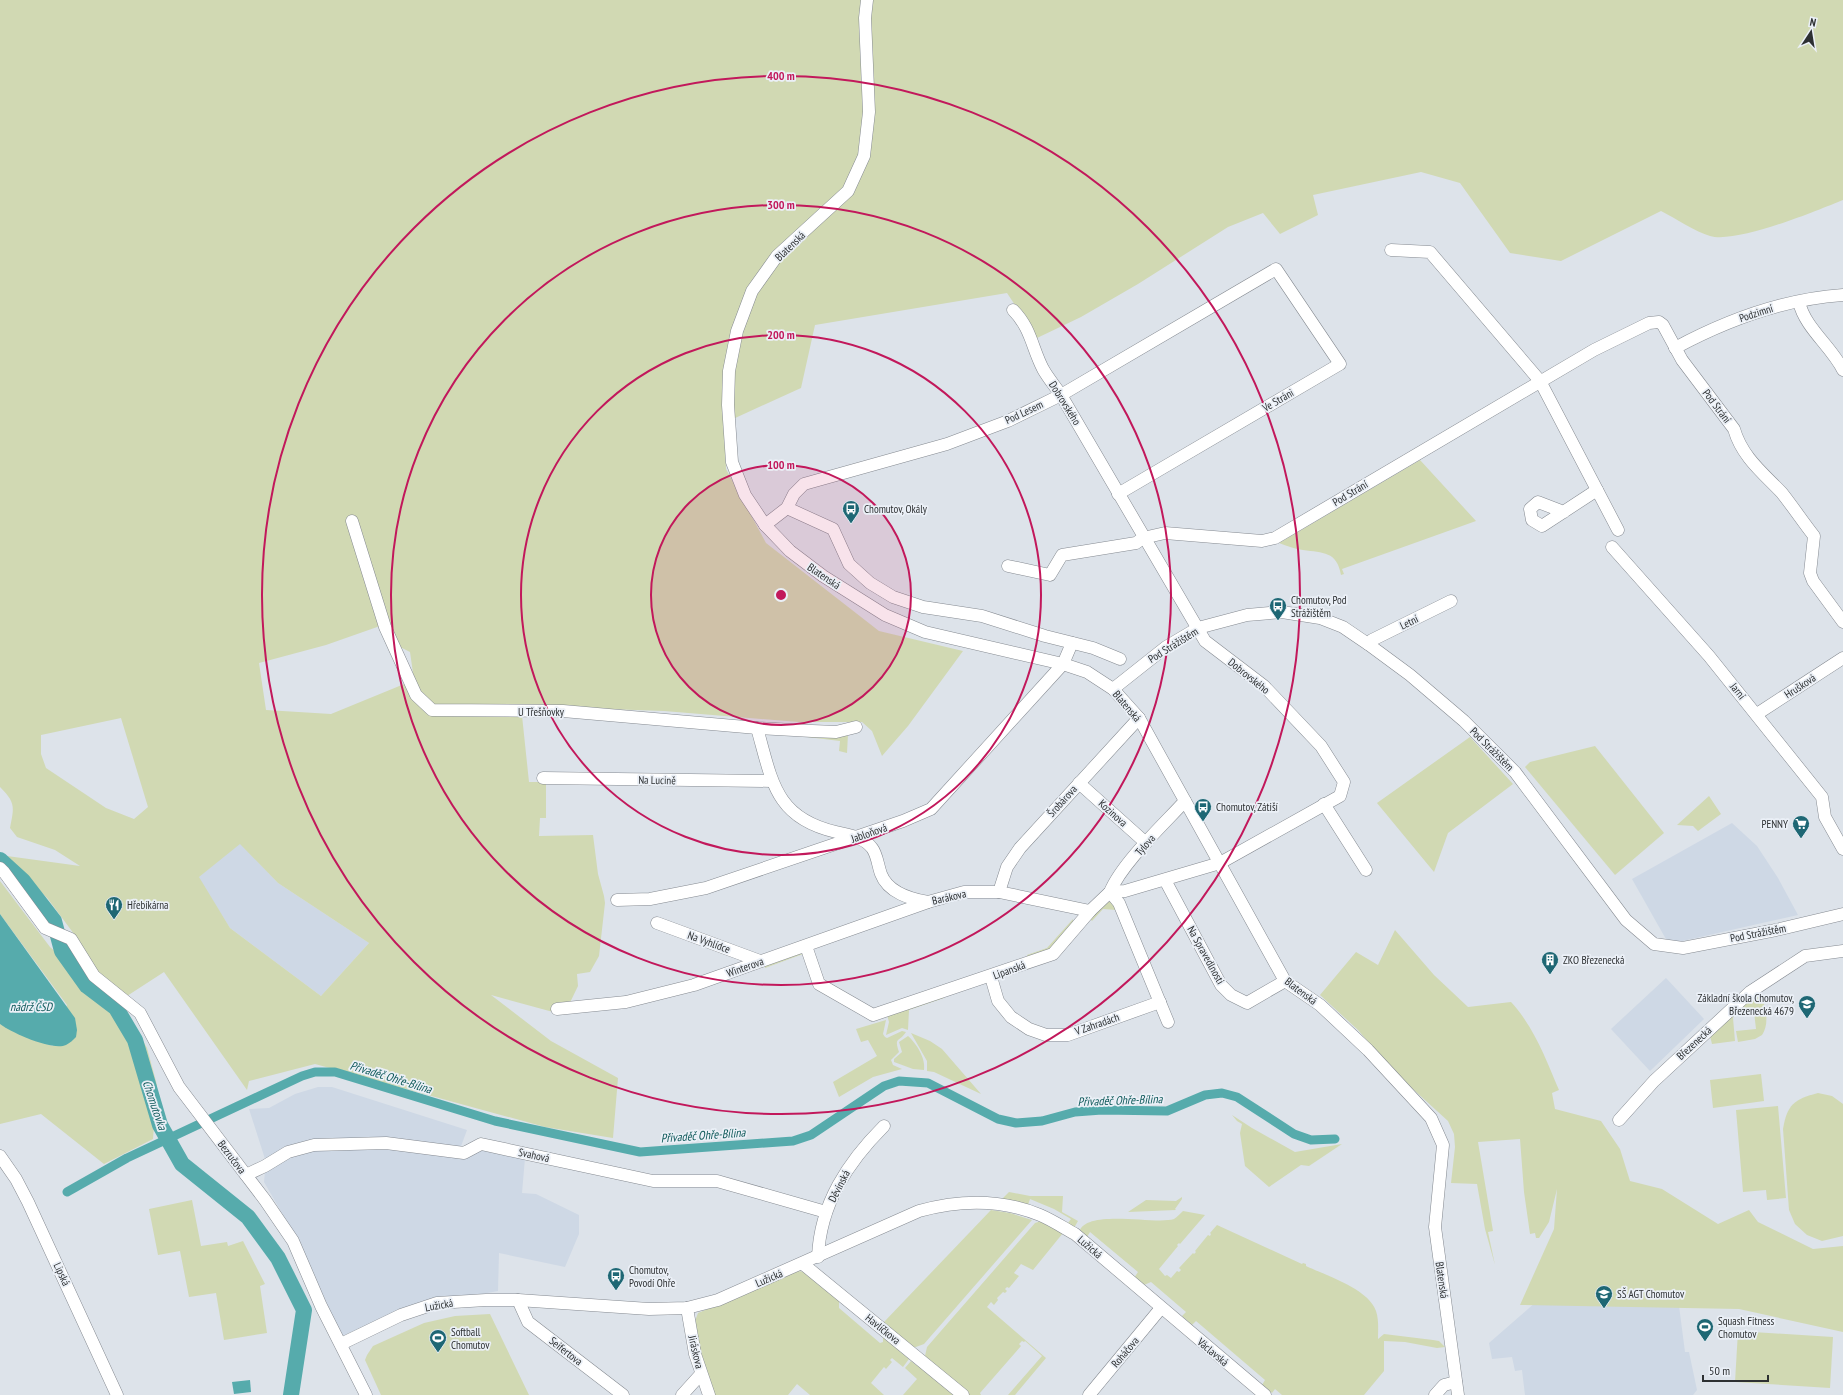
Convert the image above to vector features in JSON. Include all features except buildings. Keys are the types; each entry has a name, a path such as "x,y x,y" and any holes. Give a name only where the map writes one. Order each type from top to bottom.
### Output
{"street":[{"name":"Blatenská","path":"867,0 865,18 869,112 864,156 848,191 777,256 752,291 737,331 729,371 728,405 732,462 745,496 765,525 790,551 823,576 885,614 925,632 1063,664 1087,672 1113,689 1139,718 1285,981 1320,1005 1368,1050 1431,1118 1443,1145 1435,1228 1458,1395"},
{"path":"1391,250 1430,252 1540,381 1618,530"},
{"name":"Pod Lesem","path":"765,525 787,508 794,494 804,484 947,444 1008,421 1061,395 1276,270"},
{"name":"Ve Stráni","path":"1118,494 1340,364 1276,270"},
{"name":"Podzimní","path":"1675,348 1712,328 1767,309 1843,295"},
{"path":"1799,302 1802,312 1838,360 1843,370"},
{"name":"Dobrovského","path":"1013,310 1022,319 1030,335 1043,370 1061,395 1143,538 1205,641 1264,686 1321,746 1344,782 1340,796 1220,863"},
{"name":"Pod Strání","path":"1143,538 1165,533 1262,541 1275,538 1594,350 1649,323 1659,322 1663,325 1682,360 1734,429 1736,438 1745,455 1783,495 1814,536 1810,573 1813,581 1843,622"},
{"path":"1564,512 1597,490"},
{"path":"787,508 833,529 849,564 870,583 893,597 923,607 982,616 1072,644 1093,648 1120,660"},
{"name":"U Třešňovky","path":"352,521 385,627 416,695 432,710 487,712 564,711 757,728 836,732 856,727"},
{"path":"1008,566 1050,575 1062,554 1136,543 1143,538"},
{"name":"Jarní","path":"1612,547 1709,656 1822,797 1825,817 1843,849"},
{"name":"Letní","path":"1368,644 1372,640 1451,601"},
{"name":"Pod Strážištěm","path":"1113,689 1166,647 1198,628 1247,615 1282,612 1320,618 1343,627 1368,644 1464,721 1515,772 1626,920 1654,944 1683,948 1776,930 1843,914"},
{"name":"Jabloňová","path":"617,900 650,898 706,888 903,821 931,809 1063,664 1072,644"},
{"name":"Hrušková","path":"1757,714 1843,658"},
{"name":"Šrobárova","path":"1000,892 1007,866 1020,848 1139,718"},
{"name":"Barákova","path":"757,728 772,781 777,792 800,818 825,829 857,837 872,848 881,876 893,888 907,898 928,902 964,892 1000,892 1090,911"},
{"name":"Na Lucině","path":"543,778 772,781"},
{"name":"Kozinova","path":"1079,783 1146,843"},
{"name":"Tylova","path":"1110,892 1114,881 1146,843 1185,801"},
{"path":"1324,804 1366,870"},
{"path":"1110,892 1126,891 1220,863"},
{"name":"Bezručova","path":"0,868 45,928 71,939 94,976 140,1013 179,1087 265,1200 293,1241 321,1306 366,1395"},
{"name":"Na Spravedlnosti","path":"1165,880 1221,985 1231,994 1247,1004 1285,981"},
{"path":"1110,892 1119,903 1168,1022"},
{"name":"Lipanská","path":"806,946 819,984 873,1015 990,977 1053,954 1090,911 1110,892"},
{"name":"Winterova","path":"557,1009 626,1002 694,985 928,902"},
{"name":"Na Vyhlídce","path":"657,923 760,961"},
{"name":"Březenecká","path":"1619,1120 1654,1081 1750,992 1805,956 1843,951"},
{"name":"V Zahradách","path":"990,977 998,1001 1011,1017 1029,1029 1046,1035 1068,1035 1160,1002"},
{"name":"Děvínská","path":"818,1257 819,1238 826,1212 845,1173 866,1145 884,1126"},
{"name":"Svahová","path":"246,1176 288,1152 314,1145 386,1143 464,1153 481,1144 653,1181 717,1181 826,1212"},
{"name":"Lipská","path":"0,1156 16,1179 28,1202 117,1395"},
{"name":"Lužická","path":"341,1344 401,1315 437,1303 518,1300 649,1309 687,1308 718,1300 803,1264 919,1211 944,1204 981,1202 1014,1207 1040,1215 1075,1234 1161,1308"},
{"name":"Havlíčkova","path":"803,1264 963,1395"},
{"name":"Seifertova","path":"518,1300 528,1322 623,1395"},
{"name":"Jiráskova","path":"687,1308 695,1354 709,1395"},
{"name":"Václavská","path":"1161,1308 1261,1394"},
{"name":"Roháčova","path":"1089,1395 1161,1308"},
{"path":"682,1395 701,1374"},
{"path":"1435,1395 1444,1385 1456,1382"}],"shaded area":[{"path":"1732,823 1757,846 1778,878 1798,915 1678,942 1667,941 1632,879"},
{"path":"240,843 278,883 369,943 321,996 230,928 198,877"},
{"path":"1666,978 1704,1019 1650,1071 1611,1029"},
{"path":"318,1087 332,1087 467,1130 460,1149 476,1152 492,1149 525,1158 522,1193 536,1194 579,1215 579,1234 565,1267 499,1253 498,1291 408,1308 342,1336 298,1241 264,1182 266,1162 249,1109 269,1108 295,1094"},
{"name":"SŠ AGT Chomutov","path":"1592,1253 1678,1298 1685,1352 1689,1352 1697,1390 1693,1395 1525,1395 1522,1370 1515,1371 1512,1357 1492,1359 1489,1343"}],"green space":[{"path":"0,0 862,0 864,112 859,155 844,188 748,289 725,429 726,469 766,543 879,631 963,651 908,726 882,756 872,731 862,722 799,722 664,711 521,706 529,782 544,782 546,784 546,818 540,818 539,836 593,835 598,874 605,903 599,956 590,972 577,974 578,986 564,1015 491,995 551,1041 618,1078 613,1138 545,1127 315,1064 249,1081 247,1090 164,972 127,996 97,974 74,934 48,899 7,856 80,866 55,850 17,837 10,828 13,810 11,801 0,787","holes":["380,626 396,645 410,652 414,680 331,714 266,710 259,663 326,645","121,718 148,807 134,819 106,808 46,768 41,754 41,735","240,844 278,883 369,943 321,996 230,928 199,877"]},
{"path":"871,0 1843,0 1843,200 1776,225 1738,235 1722,237 1704,234 1661,211 1561,261 1510,253 1460,183 1421,172 1313,195 1318,215 1280,234 1263,213 1228,227 1138,284 1081,317 1037,338 1007,293 815,325 801,388 733,419 733,372 741,332 756,293 781,259 824,220 868,157"},
{"path":"1420,460 1476,521 1342,569 1344,574 1341,575 1336,561 1332,557 1323,553 1297,549 1279,543"},
{"path":"848,734 847,753 839,751 840,741 807,737"},
{"path":"1470,737 1513,784 1448,833 1434,872 1377,803"},
{"path":"1595,746 1664,833 1615,875 1525,767 1530,762"},
{"path":"1709,796 1721,814 1698,831 1693,826 1677,825"},
{"path":"0,881 50,947 130,1018 147,1048 157,1085 153,1139 104,1164 41,1114 0,1124 0,1024 31,1039 53,1046 67,1005 0,914"},
{"path":"1107,902 1112,902 1117,910 1103,909 1092,921 1090,919"},
{"path":"1073,919 1073,923 1051,950 1028,960 1027,955 1047,948"},
{"path":"1395,930 1434,975 1468,1007 1511,1002 1533,1033 1559,1090 1552,1093 1555,1109 1601,1121 1620,1149 1630,1181 1662,1189 1718,1224 1749,1210 1758,1222 1813,1249 1843,1246 1843,1332 1739,1309 1520,1305 1554,1229 1557,1189 1549,1222 1539,1238 1536,1238 1535,1233 1530,1234 1524,1192 1520,1139 1478,1142 1493,1231 1488,1232 1495,1265 1485,1229 1477,1184 1451,1183 1455,1147 1454,1134 1448,1121 1393,1071 1358,1030 1320,995 1356,952 1378,965"},
{"path":"800,953 803,954 765,968 764,965"},
{"path":"1756,993 1759,993 1764,1003 1766,1014 1766,1025 1762,1035 1755,1039 1738,1042 1736,1031 1756,1029 1754,1012 1735,1015 1733,1018 1735,1041 1712,1044 1710,1036"},
{"path":"943,995 944,998 909,1010 908,1030 902,1028 886,1035 889,1022 887,1015"},
{"path":"886,1020 883,1034 885,1037 887,1038 902,1031 906,1032 897,1042 899,1052 891,1060 893,1065 902,1069 873,1077 839,1097 833,1082 877,1056 868,1040 861,1042 856,1029"},
{"path":"911,1033 930,1041 942,1049 981,1094 934,1072 927,1071 927,1061"},
{"path":"908,1036 915,1043 920,1052 924,1061 924,1070 913,1069 894,1062 894,1059 902,1052 899,1042"},
{"path":"1761,1074 1764,1101 1713,1108 1710,1080"},
{"path":"1818,1093 1832,1096 1843,1104 1843,1236 1822,1241 1807,1235 1795,1224 1789,1210 1783,1129 1787,1114 1793,1104 1803,1098"},
{"path":"1778,1106 1786,1198 1767,1200 1766,1190 1743,1192 1736,1110"},
{"path":"1232,1115 1295,1152 1342,1144 1309,1166 1301,1165 1269,1187 1245,1166 1240,1133 1242,1124"},
{"path":"1009,1192 1030,1196 1063,1196 1062,1212 1078,1221 1074,1228 1068,1223 1071,1219 1054,1209 1030,1199 1028,1205 1001,1200"},
{"path":"1182,1197 1175,1209 1176,1210 1128,1212 1146,1200 1176,1201"},
{"path":"192,1200 201,1246 227,1242 228,1246 243,1241 265,1284 260,1286 267,1333 224,1340 216,1293 189,1297 180,1251 158,1255 149,1209"},
{"path":"991,1210 1010,1213 1032,1220 924,1344 913,1348 884,1322"},
{"path":"1183,1211 1205,1215 1180,1244 1179,1243 1177,1245 1178,1246 1159,1269 1165,1276 1167,1275 1171,1278 1177,1271 1179,1272 1181,1270 1179,1268 1193,1253 1194,1254 1196,1252 1195,1251 1208,1235 1210,1236 1210,1233 1217,1225 1302,1264 1306,1264 1306,1266 1335,1278 1356,1289 1372,1303 1376,1311 1378,1321 1378,1339 1384,1334 1439,1341 1445,1347 1437,1348 1405,1342 1384,1341 1384,1371 1364,1395 1282,1395 1275,1389 1272,1393 1262,1385 1265,1380 1196,1321 1192,1325 1182,1316 1186,1312 1151,1282 1144,1285 1134,1278 1138,1272 1090,1232 1087,1237 1079,1232 1084,1225 1094,1221 1107,1219 1174,1219"},
{"path":"1041,1221 1063,1233 1033,1270 1021,1264 1014,1273 1019,1276 1009,1288 1007,1287 1005,1289 1007,1291 1005,1293 1003,1292 997,1298 998,1300 994,1305 991,1302 987,1307 1046,1358 1015,1395 1008,1395 1042,1356 1025,1341 1022,1341 1019,1344 1021,1346 980,1393 981,1395 964,1395 926,1361 925,1356 927,1347 1035,1223"},
{"path":"797,1271 809,1274 820,1281 839,1298 839,1308 880,1343 883,1342 883,1337 909,1359 903,1367 892,1358 890,1360 892,1362 886,1369 884,1367 871,1383 884,1395 810,1395 797,1384 788,1395 714,1395 704,1373 695,1321 698,1313"},
{"name":"Softball Chomutov","path":"490,1314 529,1395 381,1395 365,1360 373,1346 424,1323 455,1316"},
{"path":"1738,1331 1833,1337 1830,1388 1735,1382"},
{"path":"911,1361 916,1365 917,1363 956,1395 903,1395 917,1379 905,1368"}],"water":[{"name":"nádrž ČSD","path":"0,914 75,1018 77,1030 76,1037 66,1045 51,1046 32,1040 13,1032 0,1024"},
{"path":"250,1380 251,1392 234,1394 232,1382"}],"waterway":[{"name":"Chomutovka","path":"0,860 23,881 54,921 62,951 87,986 116,1008 135,1040 160,1125 182,1164 248,1217 278,1258 304,1310 291,1395"},
{"name":"Přivaděč Ohře-Bílina","path":"67,1192 127,1158 302,1076 315,1072 335,1072 495,1121 640,1152 793,1141 811,1135 884,1086 899,1081 928,1083 998,1119 1016,1123 1042,1121 1075,1112 1102,1110 1167,1111 1205,1095 1222,1093 1237,1097 1294,1134 1311,1140 1335,1139"}],"place":[{"name":"Chomutov, Okály","path":"851,524"},
{"name":"Chomutov, Pod Strážištěm","path":"1278,621"},
{"name":"Chomutov, Zátiší","path":"1203,822"},
{"name":"PENNY","path":"1801,839"},
{"name":"Hřebíkárna","path":"114,920"},
{"name":"ZKO Březenecká","path":"1550,975"},
{"name":"Základní škola Chomutov, Březenecká 4679","path":"1807,1019"},
{"name":"Chomutov, Povodí Ohře","path":"616,1291"},
{"name":"SŠ AGT Chomutov","path":"1604,1309"},
{"name":"Squash Fitness Chomutov","path":"1705,1342"},
{"name":"Softball Chomutov","path":"438,1353"}]}
